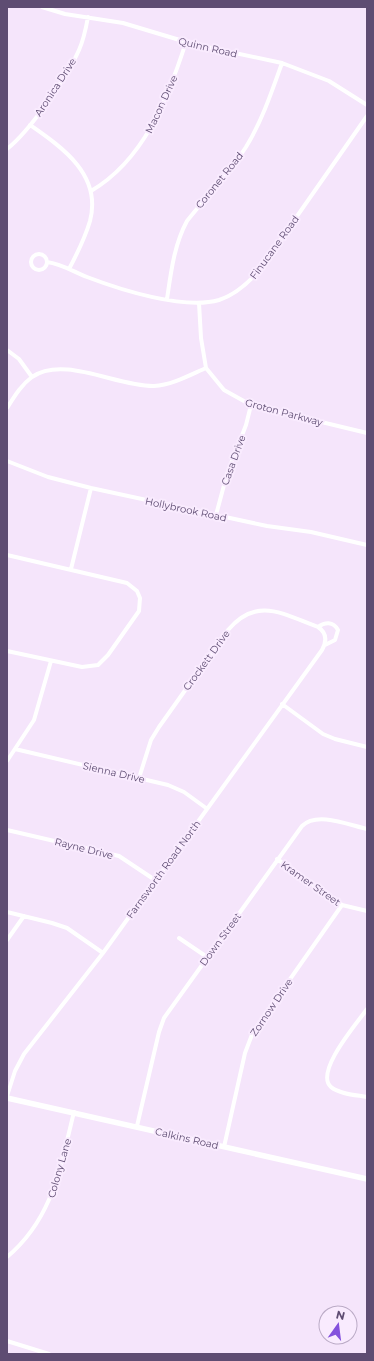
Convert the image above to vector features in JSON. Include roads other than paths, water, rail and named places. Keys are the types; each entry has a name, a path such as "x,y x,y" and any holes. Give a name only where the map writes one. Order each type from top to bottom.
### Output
{"main road":[{"name":"Calkins Road","path":"7,1097 367,1180"}],"street":[{"name":"Quinn Road","path":"44,7 123,23 186,42 282,63 329,82 367,105"},
{"name":"Aronica Drive","path":"7,149 30,125 77,54 83,41 88,17"},
{"name":"Macon Drive","path":"91,191 102,184 124,164 145,137 166,97 186,42"},
{"name":"Coronet Road","path":"166,299 175,249 182,230 187,220 234,164 247,145 268,103 282,63"},
{"name":"Finucane Road","path":"47,262 108,284 166,299 199,303 227,297 241,289 254,276 367,116"},
{"path":"30,125 74,159 84,175 91,191 92,207 90,221 69,269"},
{"name":"Groton Parkway","path":"199,303 201,338 206,368 224,390 251,405 367,433"},
{"path":"7,350 19,359 32,377"},
{"path":"7,408 23,385 32,377 42,372 66,370 129,383 155,386 181,379 206,368"},
{"name":"Casa Drive","path":"216,515 227,474 240,443 251,405"},
{"name":"Hollybrook Road","path":"7,461 48,478 267,526 311,532 367,545"},
{"path":"72,569 91,488"},
{"path":"7,555 127,583 137,591 140,605 136,617 108,655 98,665 82,667 7,651"},
{"name":"Crockett Drive","path":"139,778 151,740 158,726 234,623 248,613 269,609 318,627 328,623 334,624 338,630 335,640 325,645"},
{"path":"318,627 325,634 325,645"},
{"name":"Farnsworth Road North","path":"7,1097 15,1071 24,1054 103,953 206,808 325,645"},
{"path":"7,761 29,730 36,716 51,661"},
{"path":"282,704 328,737 367,747"},
{"name":"Sienna Drive","path":"15,750 174,787 191,796 206,808"},
{"name":"Down Street","path":"137,1126 162,1024 166,1014 302,826 310,821 324,820 367,829"},
{"name":"Rayne Drive","path":"7,830 114,855 132,863 155,880"},
{"name":"Kramer Street","path":"278,859 342,905 367,911"},
{"name":"Zornow Drive","path":"224,1147 245,1053 253,1032 342,905"},
{"path":"7,912 67,928 103,953"},
{"path":"7,940 24,916"},
{"path":"179,938 206,957"},
{"path":"367,1009 337,1051 326,1075 328,1083 335,1089 367,1097"},
{"name":"Colony Lane","path":"7,1257 32,1231 48,1204 58,1179 74,1112"},
{"path":"7,1341 49,1354"}]}
